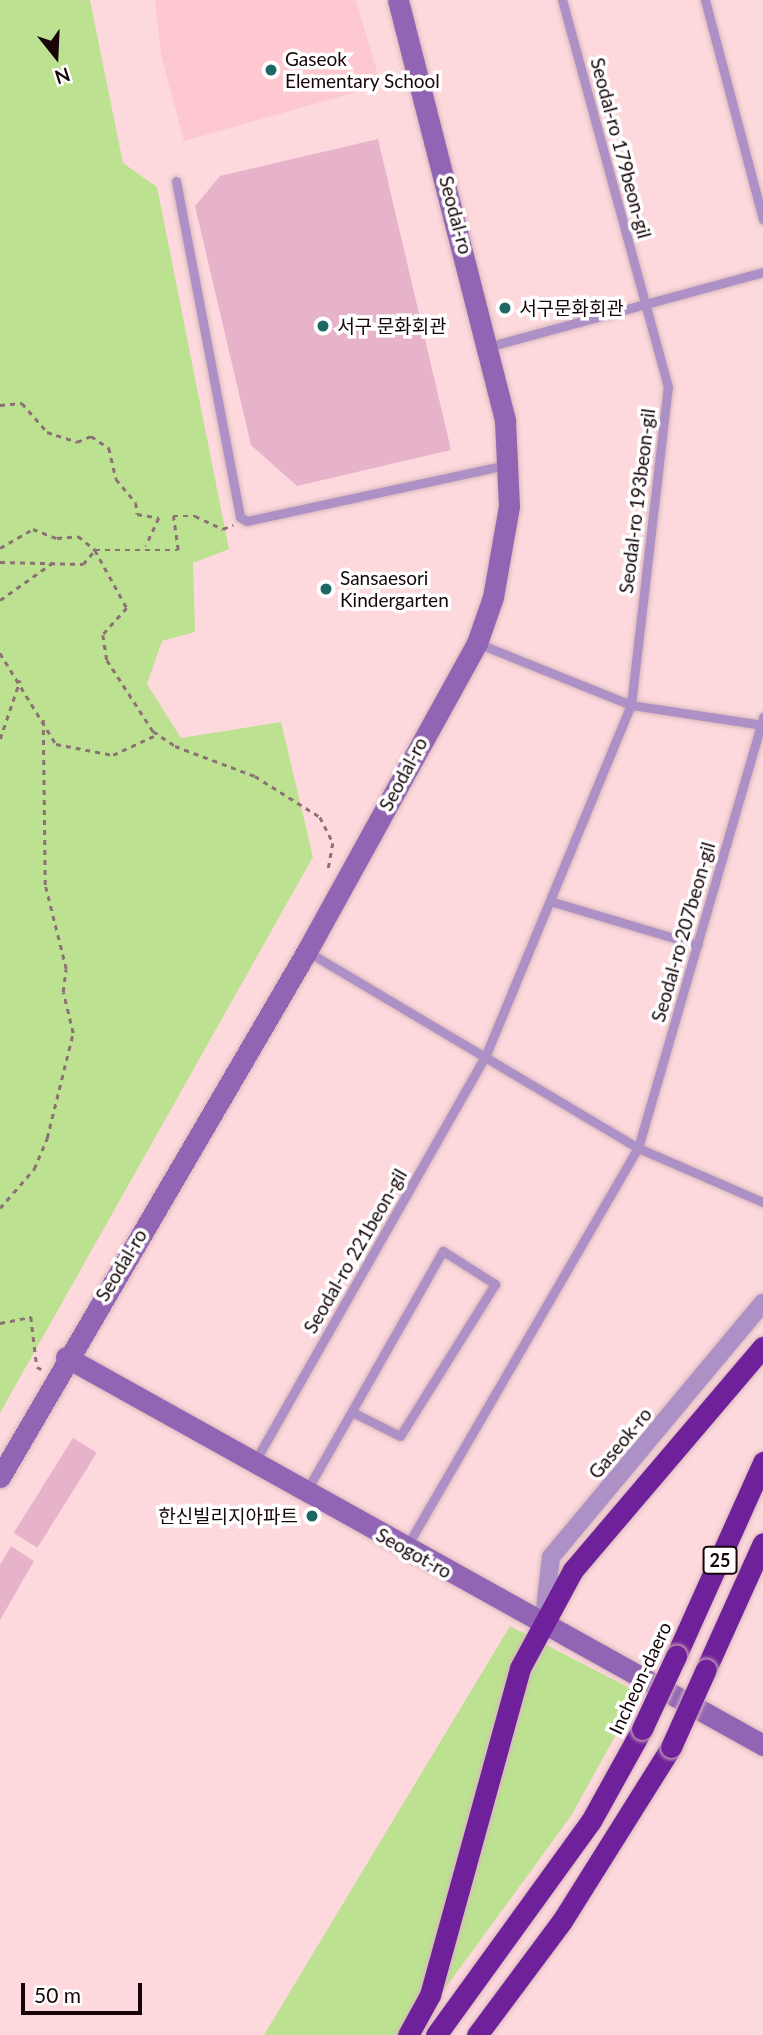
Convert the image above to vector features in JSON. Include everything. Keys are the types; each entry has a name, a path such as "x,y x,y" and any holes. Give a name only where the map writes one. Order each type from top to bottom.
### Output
{"highway":[{"path":"408,2035 430,1995 520,1668 573,1570 763,1347"},
{"name":"Incheon-daero","path":"436,2035 535,1901 642,1729 763,1462"},
{"name":"25","path":"477,2035 562,1921 671,1747 763,1543"}],"street":[{"name":"Seodal-ro","path":"0,1477 61,1366 307,951 477,643 502,552 509,464 491,346 398,0"},
{"name":"Gaseok-ro","path":"543,1625 551,1558 763,1303"},
{"name":"Seogot-ro","path":"61,1366 254,1463 763,1745"}],"lane":[{"name":"Seodal-ro 179beon-gil","path":"562,0 645,304"},
{"path":"705,0 763,219"},
{"path":"176,181 240,517 247,521 509,464"},
{"path":"491,346 763,272"},
{"name":"Seodal-ro 193beon-gil","path":"631,705 668,387 645,304"},
{"path":"477,643 631,705 763,725 763,718"},
{"path":"485,1057 631,705"},
{"name":"Seodal-ro 207beon-gil","path":"638,1148 763,725"},
{"path":"550,901 698,945"},
{"path":"307,951 638,1148 763,1202"},
{"name":"Seodal-ro 221beon-gil","path":"254,1463 485,1057"},
{"path":"406,1548 638,1148"},
{"path":"306,1492 443,1251 495,1284 400,1436 352,1412"}],"path":[{"path":"0,405 22,403 47,432 77,442 92,436 109,448 116,479 136,503 137,514 159,517 146,546"},
{"path":"0,562 55,561 83,564 95,550 146,546 183,547 173,516 195,516 223,528 240,517"},
{"path":"0,548 33,529 57,538 78,536 95,550 127,608 103,635 107,660 158,734 255,776 320,817 333,843 324,884"},
{"path":"0,600 55,561"},
{"path":"0,653 20,679 56,744 97,756 123,753 158,734"},
{"path":"0,739 20,679"},
{"path":"0,1208 34,1169 47,1138 73,1033 45,885 43,718"},
{"path":"0,1323 31,1317 37,1367 61,1366"}],"shaded area":[{"name":"Gaseok Elementary School","path":"155,0 356,0 381,85 184,141 161,55"}],"green space":[{"path":"0,0 90,0 123,163 157,187 229,549 193,563 195,632 162,641 147,684 181,738 281,722 313,857 0,1413"},
{"path":"510,1626 639,1693 571,1816 411,2035 264,2035"}],"building":[{"name":"서구 문화회관","path":"378,139 451,450 297,486 251,445 195,206 220,176"},
{"path":"73,1438 97,1453 37,1548 14,1533"},
{"path":"11,1546 34,1561 0,1620 0,1565"}],"place":[{"name":"Gaseok Elementary School","path":"271,70"},
{"name":"서구문화회관","path":"505,308"},
{"name":"서구 문화회관","path":"323,326"},
{"name":"Sansaesori Kindergarten","path":"326,589"},
{"name":"한신빌리지아파트","path":"312,1516"}]}
